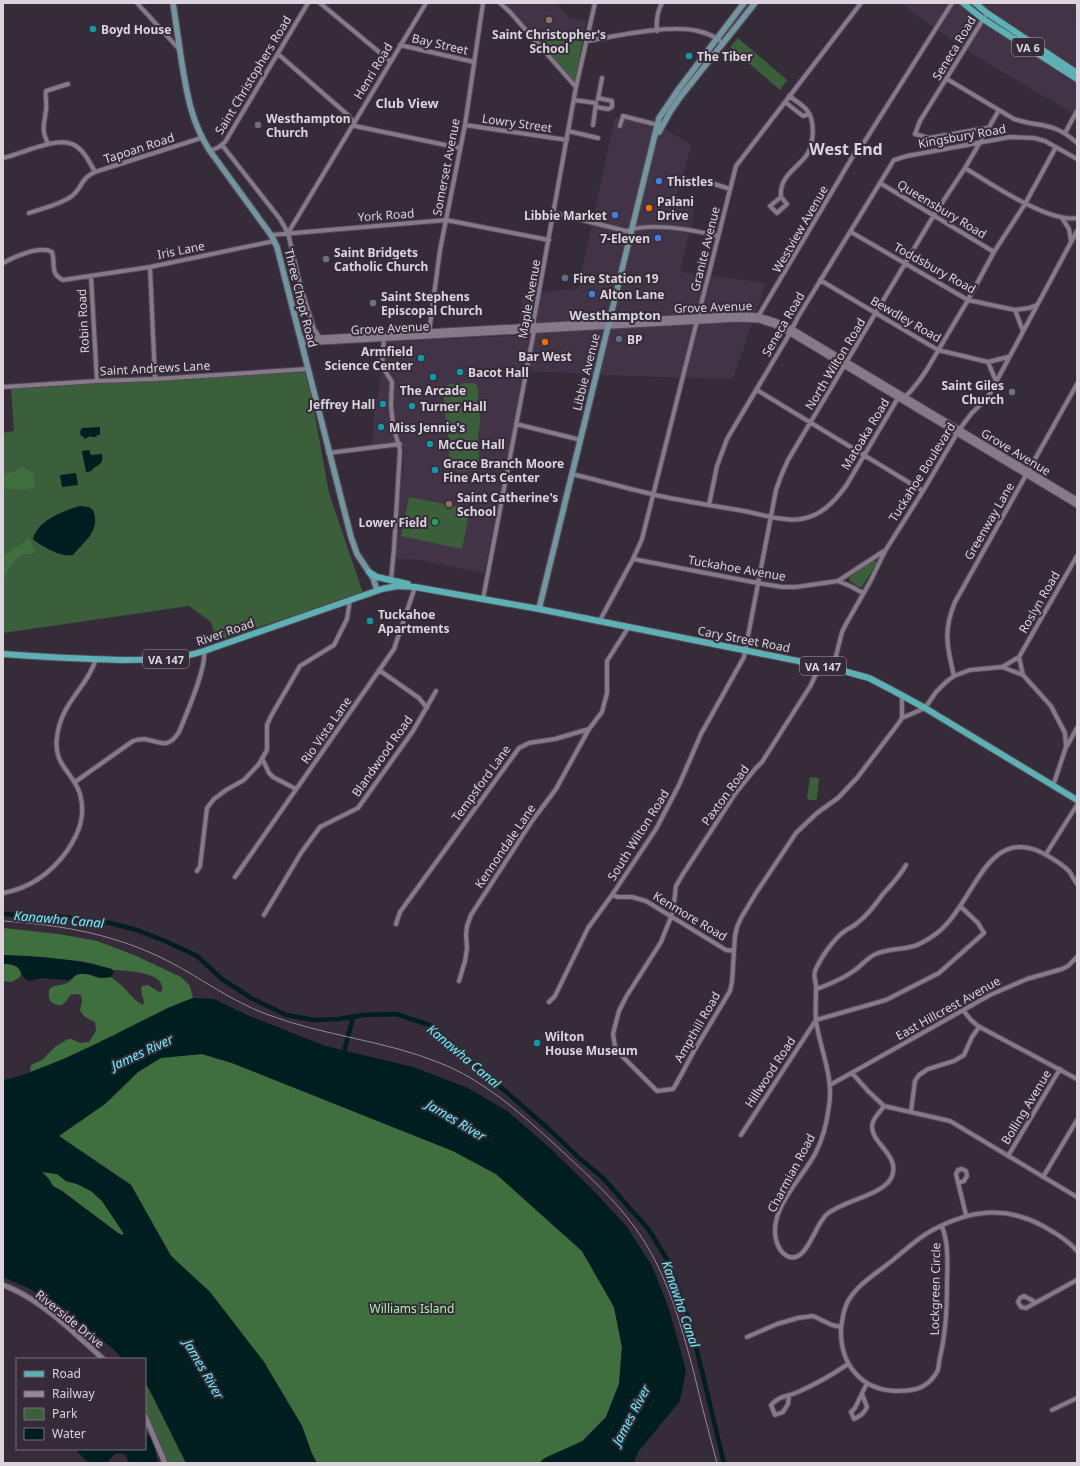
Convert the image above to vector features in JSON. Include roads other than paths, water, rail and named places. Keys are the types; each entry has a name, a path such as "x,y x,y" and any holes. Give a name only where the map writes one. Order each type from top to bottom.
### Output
{"main road":[{"name":"Three Chopt Road","path":"173,3 190,109 201,138 274,241 282,262 328,453 351,537 357,554 373,578 377,590"},
{"name":"Libbie Avenue","path":"539,609 659,118 669,102 744,3"},
{"name":"Libbie Avenue","path":"654,141 670,112 755,3"},
{"name":"VA 6","path":"963,3 1077,73"},
{"name":"VA 6","path":"974,3 985,16 1077,79"},
{"path":"369,572 377,577 415,586"},
{"name":"Cary Street Road","path":"377,590 397,586 415,586 820,665 870,678 925,708 1077,800"},
{"name":"River Road","path":"3,654 96,659 168,659 183,657 377,590"}],"street":[{"path":"137,3 180,50"},
{"name":"Saint Christophers Road","path":"210,151 222,145 308,3"},
{"path":"320,3 390,61"},
{"name":"Henri Road","path":"288,233 426,3"},
{"name":"Somerset Avenue","path":"429,333 440,250 465,126 483,3"},
{"path":"500,3 510,12 576,88"},
{"name":"Maple Avenue","path":"483,599 534,329 576,88 596,3"},
{"path":"657,31 656,23 658,12 662,3"},
{"name":"Granite Avenue","path":"598,622 633,559 642,539 736,166 861,3"},
{"path":"863,144 952,3"},
{"name":"Seneca Road","path":"915,134 920,121 985,16"},
{"path":"587,41 657,31 688,29 707,33 723,43"},
{"name":"Bay Street","path":"400,45 474,62"},
{"path":"278,54 349,116 353,124 356,126 369,130 460,148"},
{"path":"593,125 602,78"},
{"name":"Kingsbury Road","path":"947,79 1018,120 1052,126 1077,143"},
{"path":"48,144 43,133 46,109 46,91 68,84"},
{"path":"781,197 782,184 786,177 806,156 810,150 813,139 812,128 807,110 789,96"},
{"path":"574,100 608,109 612,107 612,101 598,98"},
{"path":"785,102 803,116 809,114"},
{"name":"North Wilton Road","path":"746,651 776,490 780,476 788,460 877,314 934,216 965,168 987,128 999,110"},
{"path":"1064,133 1077,111"},
{"path":"620,126 623,116 658,125"},
{"name":"Lowry Street","path":"465,126 567,140"},
{"name":"Kingsbury Road","path":"915,134 929,138 987,128"},
{"path":"568,131 598,138"},
{"name":"Kingsbury Road","path":"894,160 907,156 979,144 1010,137 1034,138 1045,141 1077,159"},
{"name":"Tapoan Road","path":"3,158 21,154 48,144 58,142 72,144 81,151 96,172 201,138"},
{"path":"222,145 280,220 288,233 301,288 314,329 320,338"},
{"name":"Matoaka Road","path":"572,474 654,494 793,520 810,517 820,512 837,498 865,455 898,398 904,396 920,381 968,300 994,252 1025,204 1056,147"},
{"name":"Westview Avenue","path":"759,316 856,151"},
{"name":"Seneca Road","path":"709,505 717,466 727,439 820,280 894,160"},
{"path":"965,168 1025,204 1062,218 1077,218"},
{"path":"29,213 62,202 73,195 88,175 96,172"},
{"path":"705,181 730,189"},
{"name":"Queensbury Road","path":"880,183 994,252"},
{"path":"554,213 626,231 637,227 684,229 718,236"},
{"path":"1062,218 1069,229 1072,242"},
{"name":"York Road","path":"271,235 446,220 549,240"},
{"name":"Tuckahoe Boulevard","path":"833,668 842,632 862,593 880,563 884,551 923,491 958,432 971,414 988,396 1077,231"},
{"name":"Toddsbury Road","path":"851,232 968,300 1015,310 1037,305"},
{"name":"Iris Lane","path":"91,277 150,267 274,241"},
{"name":"Robin Road","path":"3,262 21,254 49,250 54,256 54,270 57,277 64,280 91,277 97,381"},
{"path":"150,267 155,379"},
{"name":"Bewdley Road","path":"820,280 938,350 988,362 1008,357"},
{"path":"1015,310 1023,331"},
{"name":"Grove Avenue","path":"301,341 698,319 743,314 759,316 774,320 846,364 904,396 958,432"},
{"name":"Grove Avenue","path":"698,319 752,319 773,324 791,331"},
{"path":"384,336 382,366 392,382 391,405 394,427 400,444 395,542 391,580"},
{"name":"Grove Avenue","path":"301,341 320,338 384,336"},
{"path":"988,362 996,381"},
{"name":"Grove Avenue","path":"846,364 898,398 1077,500"},
{"name":"Saint Andrews Lane","path":"3,387 308,370"},
{"name":"Greenway Lane","path":"954,676 946,644 950,612 970,573 1028,473 1077,384"},
{"path":"757,390 923,491"},
{"path":"516,424 581,440"},
{"path":"328,453 400,444"},
{"name":"Grove Avenue","path":"1028,473 1077,505"},
{"name":"Tuckahoe Avenue","path":"633,559 758,583 796,587 838,581 884,551"},
{"name":"Roslyn Road","path":"1002,667 1018,657 1077,556"},
{"path":"838,581 862,593"},
{"name":"Rio Vista Lane","path":"235,877 394,649 415,586"},
{"path":"197,871 200,866 207,808 214,799 244,780 259,764 267,750 267,725 271,716 300,666 334,645 347,619 350,599"},
{"path":"589,729 602,712 607,693 607,662 628,628"},
{"path":"75,782 133,740 143,739 165,744 175,738 179,732 201,674 204,662 204,651"},
{"name":"South Wilton Road","path":"549,1002 555,996 588,928 656,829 673,798 701,734 746,651"},
{"path":"1018,657 1023,675 1051,706 1064,733 1066,747"},
{"path":"3,893 23,887 43,877 60,859 76,837 81,826 82,807 80,796 75,782 59,759 56,750 57,736 61,719 69,702 93,668 96,659"},
{"name":"Paxton Road","path":"661,942 673,912 676,886 735,794 754,769 762,762 811,685 820,665"},
{"path":"902,696 902,718 925,708 936,692 946,682 954,676 970,670 1002,667 1023,675"},
{"path":"379,670 419,698 427,708"},
{"name":"Blandwood Road","path":"264,915 301,853 320,827 358,808 413,731 436,691"},
{"name":"Ampthill Road","path":"661,942 626,997 613,1034 615,1046 620,1054 658,1091 673,1089 694,1050 726,999 732,982 735,936 741,918 773,866 796,833 817,813 838,798 857,778 902,718"},
{"path":"1053,786 1066,747 1077,728"},
{"name":"Tempsford Lane","path":"396,924 400,912 519,748 529,743 554,739 589,729"},
{"name":"Kennondale Lane","path":"459,981 465,961 467,948 467,926 471,915 532,821 556,789 589,729"},
{"path":"262,758 269,773 273,777 296,789"},
{"path":"1046,854 1077,805"},
{"path":"816,989 839,980 852,972 874,954 914,946 934,935 945,925 960,906 986,867 1003,851 1016,847 1025,847 1046,854 1068,871 1077,884"},
{"name":"Charmian Road","path":"884,1106 873,1122 872,1129 875,1137 889,1156 893,1165 893,1173 889,1182 872,1192 826,1214 803,1252 795,1257 788,1256 778,1248 774,1236 776,1221 784,1202 810,1163 820,1142 828,1116 830,1103 830,1084 816,1020 815,971 831,945 838,937 856,924 871,910 902,873 906,865"},
{"name":"Kenmore Road","path":"612,895 618,897 637,898 646,901 726,950 734,951"},
{"path":"816,1020 886,1000 939,973 984,933 978,923 960,906"},
{"name":"East Hillcrest Avenue","path":"830,1084 1010,985 1062,969 1074,961 1077,957"},
{"path":"963,1010 970,1020 979,1027 1077,1079"},
{"name":"Hillwood Road","path":"741,1135 816,1020"},
{"path":"911,1111 915,1081 919,1075 928,1069 954,1061 964,1055 972,1037 979,1027"},
{"name":"Bolling Avenue","path":"1008,1156 1060,1069"},
{"path":"852,1073 884,1106 950,1121 1077,1197"},
{"path":"1043,1177 1077,1120"},
{"path":"958,1183 966,1215"},
{"name":"Lockgreen Circle","path":"942,1226 946,1238 947,1252 946,1324 937,1371 929,1382 922,1388 905,1391 891,1391 873,1386 860,1378 850,1369 844,1355 841,1339 841,1326 847,1304 853,1294 864,1282 930,1231 966,1215 993,1213 1026,1218 1055,1233 1077,1251"},
{"path":"1035,1302 1077,1280"},
{"name":"Riverside Drive","path":"3,1285 24,1294 52,1315 102,1358"},
{"path":"747,1337 777,1324 798,1318 813,1316 832,1326 841,1326"},
{"path":"789,1394 788,1404 784,1412 774,1415 771,1405 776,1399 789,1394 795,1393 823,1380 848,1364"},
{"path":"862,1394 867,1407 860,1416 854,1419 851,1412 855,1408 867,1383"},
{"path":"1052,1410 1077,1398"},
{"path":"146,1418 165,1463"}],"water":[{"path":"100,427 100,435 96,435 97,437 91,436 84,439 84,437 81,436 80,432 82,428"},
{"path":"89,450 91,455 102,454 102,462 90,471 86,472 82,451"},
{"path":"76,473 78,485 62,487 60,475"},
{"path":"80,506 89,507 93,510 95,524 87,540 73,555 64,555 52,551 33,539 40,527 52,517"},
{"path":"3,955 72,960 112,969 114,972 111,977 102,978 88,974 78,974 68,980 41,978 29,981 25,979 17,967 3,964"},
{"name":"James River","path":"193,998 214,999 247,1015 325,1046 413,1067 468,1088 507,1111 550,1148 592,1189 627,1227 652,1266 669,1309 686,1370 680,1401 638,1452 634,1463 539,1463 545,1458 583,1441 606,1417 619,1384 622,1347 614,1307 582,1251 496,1174 453,1151 232,1063 202,1054 161,1058 138,1072 105,1104 59,1136 131,1185 171,1256 210,1292 264,1362 302,1426 312,1454 317,1463 186,1463 146,1383 146,1358 122,1358 112,1348 63,1311 30,1289 3,1277 3,1080 26,1074 68,1057","holes":["42,1172 57,1174 66,1181 77,1184 91,1191 102,1201 124,1234 122,1235 118,1233 62,1191 53,1186"]},
{"path":"146,1434 151,1437 153,1441 158,1463 129,1463 126,1455 119,1453 114,1455 106,1463 89,1463 77,1451 146,1450"}],"waterway":[{"name":"Kanawha Canal","path":"3,914 66,917 110,923 137,930 197,956 222,979 251,998 286,1015 314,1020 338,1019 364,1015 396,1014 430,1025 603,1178 649,1230 668,1261 691,1326 724,1463"},
{"path":"343,1056 353,1017"}],"railway":[{"path":"3,921 67,928 88,932 128,944 168,961 253,1009 309,1028 419,1055 456,1070 471,1078 499,1097 539,1130 573,1161 615,1203 645,1242 671,1296 694,1373 717,1463"}],"place":[{"name":"Saint Christopher's School","path":"549,20"},
{"name":"Boyd House","path":"93,29"},
{"name":"The Tiber","path":"689,56"},
{"name":"Westhampton Church","path":"258,125"},
{"name":"Thistles","path":"659,181"},
{"name":"Palani Drive","path":"649,208"},
{"name":"Libbie Market","path":"615,215"},
{"name":"7-Eleven","path":"658,238"},
{"name":"Saint Bridgets Catholic Church","path":"326,259"},
{"name":"Fire Station 19","path":"565,278"},
{"name":"Alton Lane","path":"592,294"},
{"name":"Saint Stephens Episcopal Church","path":"373,303"},
{"name":"BP","path":"619,339"},
{"name":"Bar West","path":"545,342"},
{"name":"Armfield Science Center","path":"421,358"},
{"name":"Bacot Hall","path":"460,372"},
{"name":"The Arcade","path":"433,377"},
{"name":"Saint Giles Church","path":"1012,392"},
{"name":"Jeffrey Hall","path":"383,404"},
{"name":"Turner Hall","path":"412,406"},
{"name":"Miss Jennie's","path":"381,427"},
{"name":"McCue Hall","path":"430,444"},
{"name":"Grace Branch Moore Fine Arts Center","path":"435,470"},
{"name":"Saint Catherine's School","path":"449,504"},
{"name":"Lower Field","path":"435,522"},
{"name":"Tuckahoe Apartments","path":"370,621"},
{"name":"Wilton House Museum","path":"537,1043"}],"district":[{"name":"Club View","path":"407,103"},
{"name":"West End","path":"846,149"},
{"name":"Westhampton","path":"615,315"}],"park label":[{"name":"Williams Island","path":"412,1308"}]}
